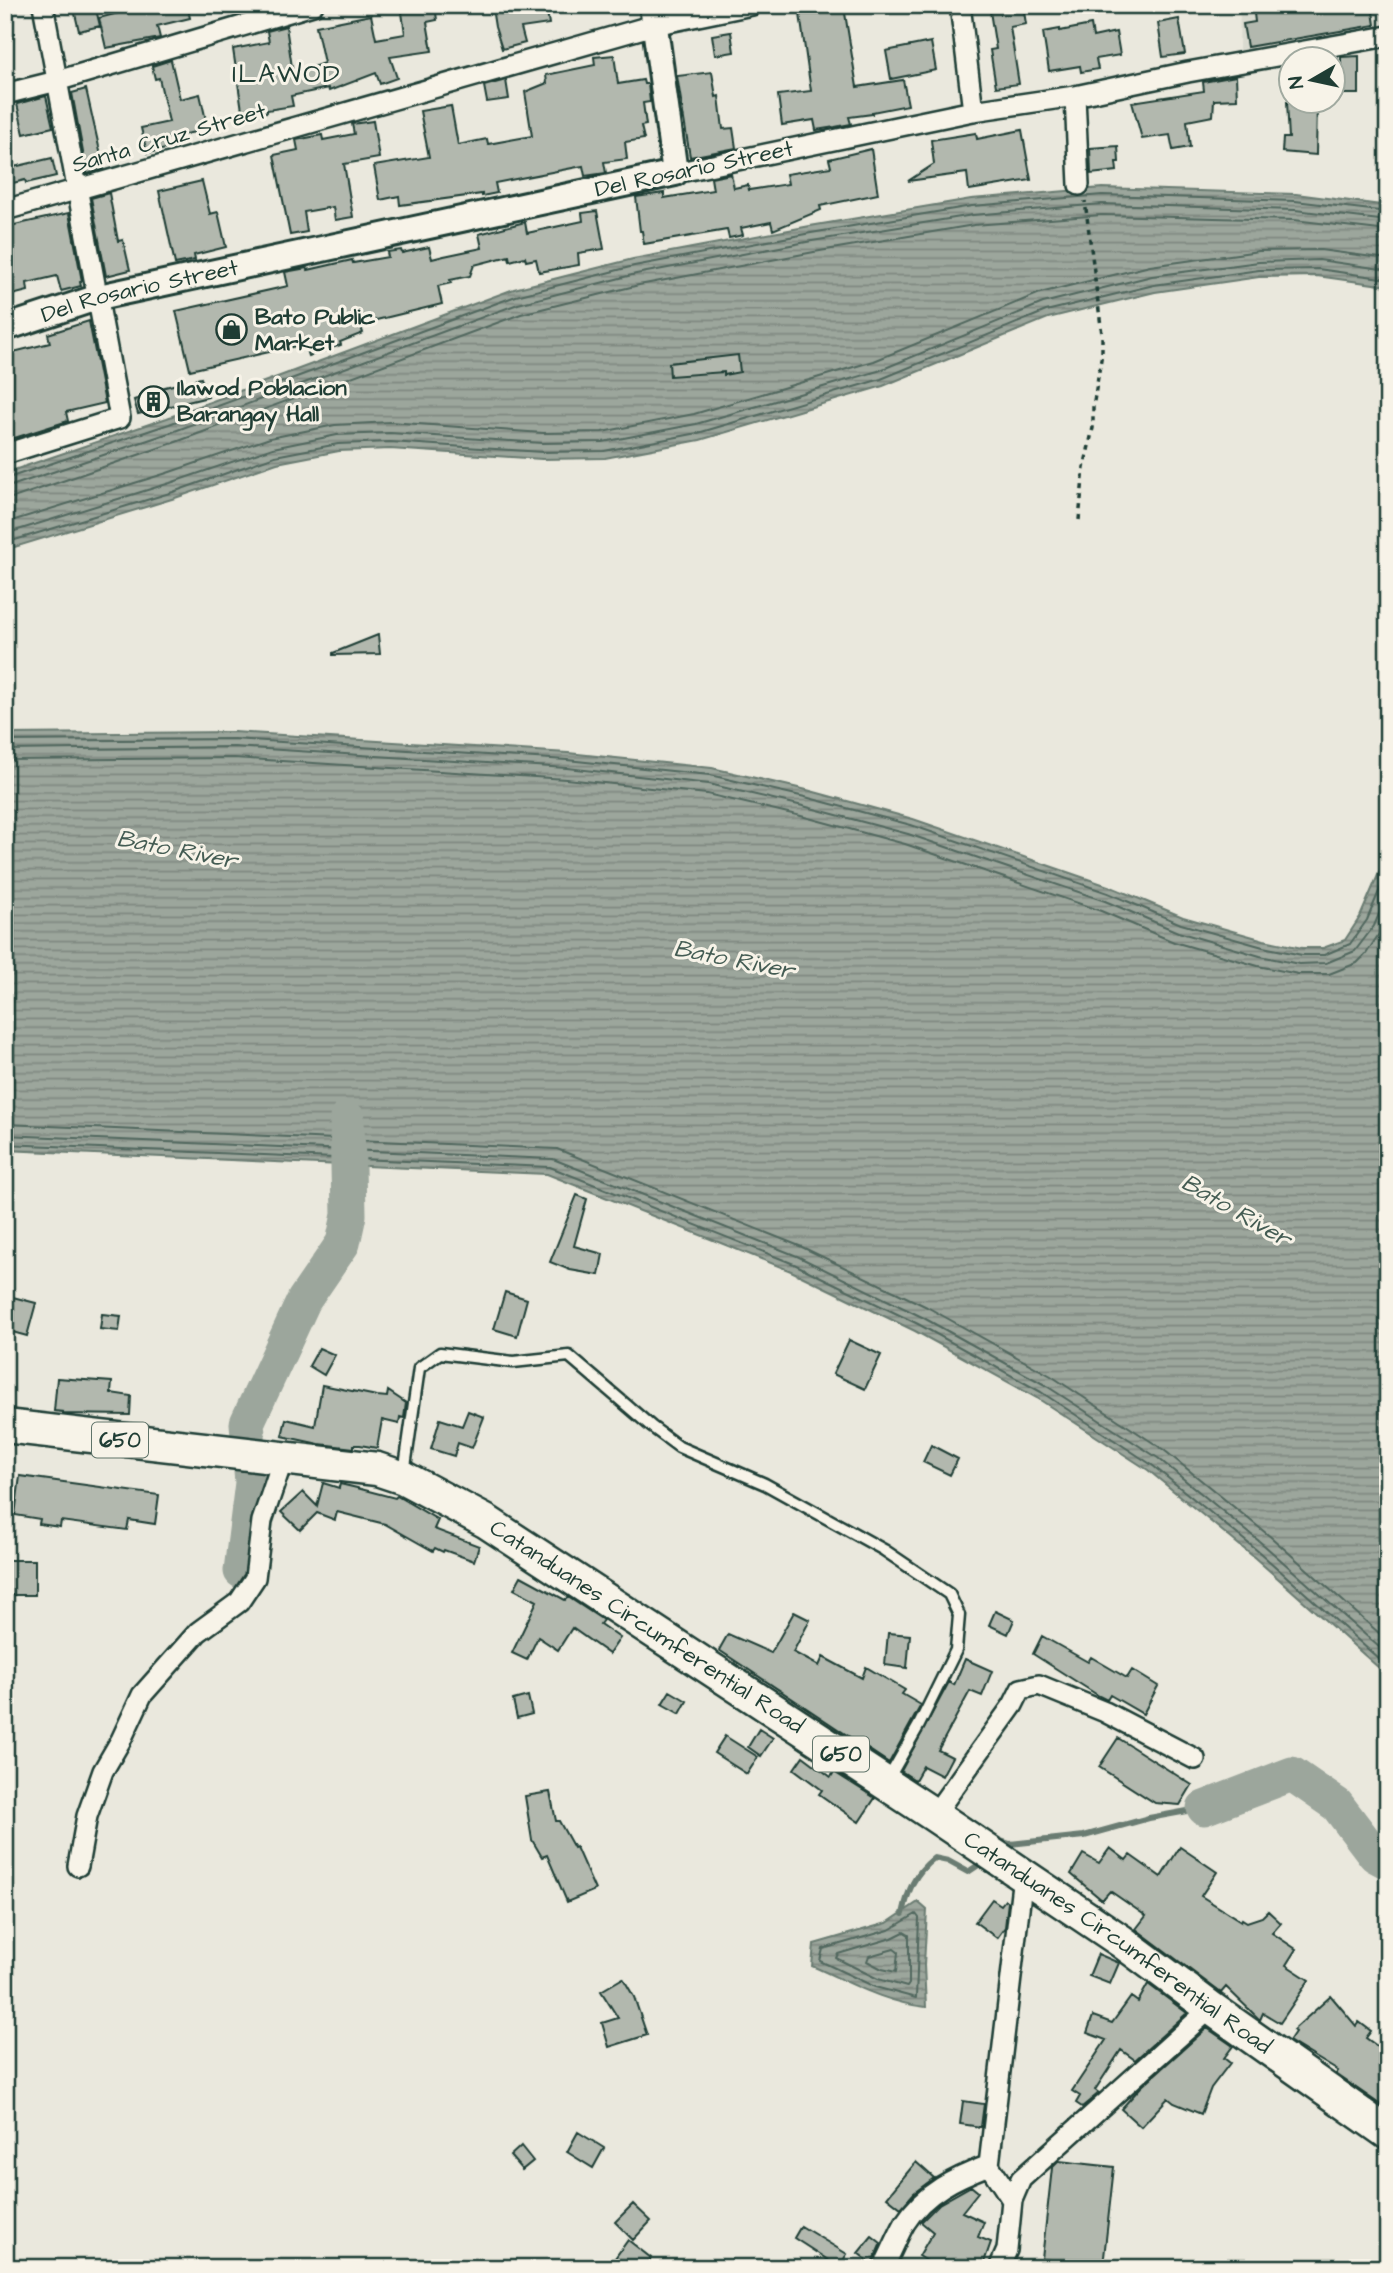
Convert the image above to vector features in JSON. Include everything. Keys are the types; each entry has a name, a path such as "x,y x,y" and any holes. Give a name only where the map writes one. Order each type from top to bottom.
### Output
{"main road":[{"name":"Catanduanes Circumferential Road","path":"5,1426 377,1469 404,1478 486,1522 886,1783 1121,1941 1388,2133"}],"street":[{"path":"5,454 120,418 43,5"},
{"path":"5,94 313,5"},
{"name":"Santa Cruz Street","path":"5,210 653,15 752,5"},
{"path":"960,5 973,111"},
{"path":"653,15 675,173"},
{"name":"Del Rosario Street","path":"5,328 99,297 675,173 973,111 1075,96 1188,72 1388,36"},
{"path":"1075,96 1082,189"},
{"path":"78,1866 87,1816 103,1771 142,1695 198,1632 239,1602 255,1577 262,1521 259,1457"},
{"path":"934,1815 1013,1705 1021,1689 1039,1685 1094,1707 1195,1759"},
{"path":"1012,2200 989,2165 1023,1875"},
{"path":"999,2268 1007,2249 1012,2200 1021,2179 1211,2008"},
{"path":"883,2268 905,2223 923,2200 953,2179 989,2165"}],"lane":[{"path":"404,1478 419,1368 440,1353 513,1362 569,1356 679,1447 765,1484 884,1550 949,1594 959,1615 956,1650 919,1725 886,1783"}],"path":[{"path":"1079,520 1102,344 1082,189"}],"shaded area":[{"path":"1240,5 1388,5 1388,26 1239,52"}],"water":[{"path":"1102,188 1296,194 1388,206 1388,286 1317,276 1259,277 1155,292 1048,318 883,386 700,440 605,458 542,459 390,449 339,451 277,463 175,498 5,550 5,473 167,418 514,289 633,259 810,226 971,199"},
{"name":"Bato River","path":"234,732 568,753 712,768 913,819 1111,887 1183,917 1302,948 1323,948 1345,940 1360,917 1388,852 1388,1676 1255,1558 1148,1470 1037,1398 915,1331 791,1271 547,1174 5,1150 5,734"},
{"path":"918,1902 927,1910 924,1965 926,2007 882,1996 812,1966 814,1944 887,1923"}],"building":[{"path":"73,5 95,5 100,26 79,31"},
{"path":"128,5 187,5 190,18 157,26 160,38 106,48 99,18 130,10"},
{"path":"401,5 435,5 437,20 427,22 432,51 390,57 397,78 380,84 376,73 329,91 328,88 291,96 293,106 243,117 233,49 269,42 267,31 286,26 293,74 324,63 316,26 371,15 376,39 405,34"},
{"path":"508,5 546,5 549,24 521,28 525,43 502,49 492,8"},
{"path":"989,5 1023,5 1026,24 1010,27 1019,84 996,87 990,50 996,49"},
{"path":"1253,5 1328,5 1328,10 1353,5 1372,5 1375,25 1247,47 1243,24 1255,22"},
{"path":"844,7 857,87 903,80 908,105 849,117 851,124 835,127 816,130 814,120 782,125 778,95 811,91 800,14"},
{"path":"1179,19 1185,54 1163,57 1158,23"},
{"path":"1091,25 1093,37 1116,32 1120,55 1096,59 1098,69 1081,72 1080,66 1049,71 1043,32"},
{"path":"731,32 734,52 715,55 712,35"},
{"path":"931,42 936,70 891,79 886,51"},
{"path":"614,55 618,84 643,80 644,84 648,84 650,102 643,103 646,125 641,126 644,139 625,142 627,159 604,162 606,173 585,176 583,166 495,183 497,193 482,196 400,205 399,196 380,200 374,166 429,157 420,111 451,106 458,145 487,139 488,144 532,136 525,92 547,83 546,75 595,65 594,57"},
{"path":"1359,56 1359,94 1348,94 1348,57"},
{"path":"171,60 180,99 200,94 208,129 164,139 166,149 147,153 141,128 169,122 159,78 155,79 152,66"},
{"path":"712,72 716,97 719,96 723,129 733,128 736,148 690,157 677,76"},
{"path":"1236,76 1237,99 1214,100 1213,116 1187,121 1190,147 1173,150 1170,135 1142,139 1132,102 1204,91 1203,82"},
{"path":"506,80 509,99 487,102 484,86"},
{"path":"86,89 104,169 87,174 72,93"},
{"path":"46,96 53,127 24,134 17,104"},
{"path":"1288,116 1317,116 1316,155 1282,152 1283,138 1289,138"},
{"path":"373,121 379,158 344,164 353,217 335,220 333,207 304,212 307,232 290,235 274,155 298,150 296,140 322,135 323,140 354,134 352,124"},
{"path":"1022,130 1031,180 969,190 967,173 908,181 934,164 931,140 976,133 977,139"},
{"path":"1118,146 1117,171 1091,174 1090,148"},
{"path":"871,149 878,194 820,206 821,210 773,230 771,222 741,228 743,235 729,238 727,230 644,244 636,197 664,193 664,198 713,190 711,178 731,174 734,188 748,185 749,190 788,184 786,174 831,167 829,159"},
{"path":"52,158 56,176 5,185 5,169"},
{"path":"202,181 210,214 218,212 226,247 194,255 195,260 175,264 159,191"},
{"path":"109,193 118,241 123,240 130,270 106,276 91,198"},
{"path":"597,211 604,249 578,253 579,265 539,272 536,259 526,261 525,257 510,261 509,256 474,265 470,276 450,280 451,283 438,286 442,304 360,324 363,333 340,342 341,345 309,356 305,344 190,370 176,311 288,286 285,272 352,260 353,263 388,257 387,252 401,250 402,253 429,247 432,259 482,248 479,234 525,222 527,233 583,221 582,213"},
{"path":"69,213 81,286 61,291 57,276 27,283 28,291 8,296 5,264 13,262 5,227"},
{"path":"89,321 105,403 66,412 68,421 5,441 5,354 50,343 48,334"},
{"path":"738,355 740,372 670,376 669,363"},
{"path":"201,378 208,397 138,414 134,400 150,395 149,391"},
{"path":"378,635 380,654 333,655 333,653"},
{"path":"577,1195 587,1199 574,1246 603,1254 599,1275 570,1270 550,1262"},
{"path":"505,1292 527,1299 517,1336 494,1329"},
{"path":"5,1295 36,1303 27,1336 5,1330"},
{"path":"102,1314 121,1316 119,1331 100,1329"},
{"path":"849,1340 881,1355 865,1389 833,1374"},
{"path":"319,1348 335,1355 324,1375 309,1366"},
{"path":"57,1378 112,1382 111,1393 131,1396 130,1415 63,1414 54,1411"},
{"path":"322,1385 387,1397 388,1391 406,1403 404,1418 400,1417 399,1424 382,1420 377,1448 319,1444 282,1436 286,1419 315,1426"},
{"path":"468,1411 484,1417 472,1448 458,1443 454,1456 431,1449 440,1419 462,1426"},
{"path":"931,1445 958,1459 950,1475 923,1462"},
{"path":"20,1476 159,1495 155,1524 129,1520 127,1530 61,1521 60,1527 39,1524 40,1519 15,1515"},
{"path":"323,1483 339,1488 340,1484 395,1498 397,1496 438,1520 434,1529 479,1546 474,1561 444,1550 443,1552 435,1548 433,1551 385,1524 337,1512 335,1520 317,1513 300,1530 281,1512 303,1492 317,1506"},
{"path":"5,1560 35,1560 35,1595 5,1595"},
{"path":"521,1576 565,1600 568,1597 603,1620 600,1624 620,1638 609,1654 572,1628 558,1650 538,1637 527,1660 512,1653 537,1601 514,1589"},
{"path":"995,1611 1014,1620 1008,1634 989,1625"},
{"path":"794,1612 810,1620 793,1652 819,1666 823,1657 862,1678 866,1667 905,1690 902,1694 921,1705 889,1763 719,1650 728,1634 771,1653"},
{"path":"888,1633 910,1635 907,1668 885,1665"},
{"path":"1042,1636 1088,1662 1091,1657 1127,1678 1132,1670 1158,1686 1143,1714 1110,1695 1107,1700 1099,1696 1033,1654"},
{"path":"965,1659 992,1671 982,1696 970,1691 938,1750 952,1757 942,1776 923,1766 915,1780 901,1771 949,1682 954,1685"},
{"path":"670,1691 687,1701 680,1714 662,1704"},
{"path":"528,1696 532,1714 517,1718 513,1700"},
{"path":"759,1729 773,1738 761,1756 748,1747"},
{"path":"725,1736 758,1757 747,1774 714,1753"},
{"path":"1118,1738 1192,1785 1180,1805 1155,1803 1099,1767"},
{"path":"803,1756 831,1777 834,1772 875,1798 859,1822 819,1794 822,1790 794,1769"},
{"path":"550,1792 556,1821 559,1821 574,1848 576,1847 595,1890 567,1902 547,1855 542,1857 532,1840 525,1796"},
{"path":"1180,1847 1217,1872 1201,1896 1241,1921 1242,1919 1247,1922 1262,1917 1268,1911 1281,1923 1272,1933 1296,1949 1286,1965 1309,1980 1280,2023 1263,2013 1260,2020 1226,1987 1221,1993 1136,1929 1146,1916 1110,1891 1102,1900 1071,1874 1083,1854 1099,1863 1110,1848 1126,1860 1130,1855 1161,1877"},
{"path":"992,1899 1001,1905 1005,1900 1008,1902 1005,1927 997,1938 975,1922"},
{"path":"1098,1954 1119,1963 1110,1984 1089,1976"},
{"path":"623,1978 634,1997 647,2035 609,2047 602,2023 618,2018 601,1991"},
{"path":"1148,1984 1187,2013 1135,2060 1121,2050 1095,2090 1099,2093 1082,2107 1076,2103 1080,2096 1072,2091 1106,2040 1087,2033 1093,2016 1112,2023 1131,1997 1138,2002"},
{"path":"1331,1996 1356,2026 1359,2022 1371,2031 1366,2038 1388,2054 1388,2110 1336,2074 1338,2071 1289,2041 1295,2032 1293,2030"},
{"path":"1207,2028 1233,2046 1224,2058 1230,2063 1211,2088 1201,2114 1168,2098 1141,2127 1121,2109 1141,2087"},
{"path":"963,2101 984,2104 981,2127 960,2124"},
{"path":"578,2132 604,2148 593,2168 567,2152"},
{"path":"521,2146 533,2161 522,2170 510,2156"},
{"path":"1059,2161 1114,2167 1103,2266 1042,2259 1052,2168"},
{"path":"916,2162 934,2178 914,2193 901,2208 887,2197"},
{"path":"971,2186 978,2192 962,2212 984,2222 978,2237 991,2242 982,2268 938,2268 919,2256 933,2232 921,2222 939,2204"},
{"path":"633,2204 651,2221 633,2240 615,2222"},
{"path":"801,2226 847,2254 839,2267 794,2238"},
{"path":"872,2236 881,2243 872,2264 858,2253"},
{"path":"628,2240 651,2258 643,2268 627,2268 615,2258"}],"waterway":[{"path":"241,1571 252,1483 247,1423 304,1300 343,1243 349,1215 347,1118"},
{"path":"1204,1808 1292,1774 1337,1805 1375,1855 1388,1862"},
{"path":"994,1845 1001,1841 1010,1844 1084,1836 1149,1818 1204,1808"},
{"path":"903,1914 913,1883 921,1870 934,1858 948,1861 968,1872 977,1866"}],"place":[{"name":"Bato Public Market","path":"232,330"},
{"name":"Ilawod Poblacion Barangay Hall","path":"154,401"}],"district":[{"name":"ILAWOD","path":"287,74"}]}
